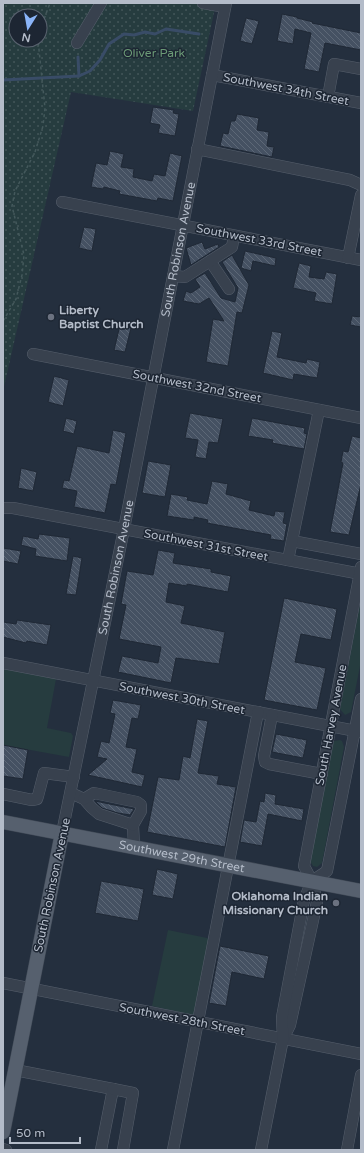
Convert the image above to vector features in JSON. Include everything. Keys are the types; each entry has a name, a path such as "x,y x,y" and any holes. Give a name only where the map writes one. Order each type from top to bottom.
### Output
{"main road":[{"name":"Southwest 29th Street","path":"3,822 361,891"},
{"name":"South Robinson Avenue","path":"3,1132 62,833"}],"street":[{"path":"77,44 101,3"},
{"path":"203,3 225,5"},
{"name":"South Robinson Avenue","path":"62,833 124,529 225,5"},
{"path":"328,97 334,64 361,69"},
{"name":"Southwest 34th Street","path":"212,74 361,103"},
{"path":"197,149 350,180 361,185"},
{"path":"348,258 361,195"},
{"name":"Southwest 33rd Street","path":"62,202 361,260"},
{"path":"173,276 185,277 232,247 234,236"},
{"path":"210,261 229,289"},
{"name":"Southwest 32nd Street","path":"32,354 361,418"},
{"path":"288,560 319,410"},
{"name":"Southwest 31st Street","path":"3,508 13,508 288,560 361,571"},
{"path":"292,542 361,554"},
{"name":"South Harvey Avenue","path":"261,1150 283,1038 290,1025 317,902 312,881 304,866 361,571"},
{"name":"Southwest 30th Street","path":"3,663 358,731"},
{"name":"South Harvey Avenue","path":"312,881 327,870 358,731 361,699"},
{"path":"173,1150 258,712"},
{"path":"272,715 264,756 265,762 322,774"},
{"path":"3,794 32,800 38,796 44,772 74,776"},
{"path":"71,793 84,799 100,814 133,825"},
{"path":"84,799 94,793 137,802 141,805 141,811 133,825 134,847"},
{"name":"Southwest 28th Street","path":"3,983 361,1054"},
{"path":"15,1070 133,1093 124,1150"},
{"path":"347,1150 361,1076"},
{"path":"101,1150 113,1089"}],"path":[{"path":"3,321 16,299 22,275 24,255 12,206 15,191 35,152 43,126 45,108 39,48"}],"green space":[{"name":"Oliver Park","path":"3,3 216,3 193,111 71,92 3,391"},
{"path":"361,599 361,661 351,712 345,715 340,709"},
{"path":"3,669 56,679 47,728 71,733 73,736 69,757 3,745"},
{"path":"334,741 342,741 344,747 322,863 317,867 313,866 310,861 333,744"},
{"path":"168,930 212,939 196,1012 192,1015 152,1006"}],"building":[{"path":"282,14 297,17 313,22 312,23 361,33 361,50 325,43 319,72 304,69 311,33 295,29 293,44 277,41"},
{"path":"246,18 259,21 252,44 240,41"},
{"path":"153,107 174,110 173,113 179,114 175,136 158,133 160,125 150,123"},
{"path":"237,114 259,118 257,130 269,132 267,146 274,147 272,157 220,146 223,133 228,134 231,121 235,121"},
{"path":"110,151 124,154 121,167 134,169 133,177 152,181 154,174 165,176 170,153 182,156 173,201 158,198 157,201 119,194 120,191 104,187 103,189 91,187 96,163 107,165"},
{"path":"84,227 96,229 92,251 79,248"},
{"path":"202,242 205,249 218,244 219,247 191,265 186,248"},
{"path":"245,251 276,258 275,266 253,261 251,271 241,268"},
{"path":"232,255 249,285 242,313 237,312 228,366 206,362 213,319 224,321 209,298 199,304 183,301 186,291 191,293 200,287 195,279 205,273 221,298 235,302 238,288 222,262"},
{"path":"299,263 311,266 309,277 324,279 326,272 337,274 332,304 314,301 316,293 293,288"},
{"path":"352,316 361,317 361,327 350,325"},
{"path":"120,325 131,328 125,352 114,350"},
{"path":"272,331 282,333 277,357 306,363 307,359 320,362 317,378 294,374 293,380 263,373"},
{"path":"54,376 69,380 63,406 48,402"},
{"path":"190,413 223,419 218,443 209,442 206,459 195,457 198,440 185,438"},
{"path":"66,418 77,421 74,434 63,431"},
{"path":"252,418 305,428 304,433 307,434 304,449 272,443 273,440 248,436"},
{"path":"113,430 126,433 116,485 111,484 105,513 74,507 77,491 62,488 64,480 69,481 77,446 109,453"},
{"path":"352,436 361,438 361,484 349,535 330,532 343,463 341,462 343,451 348,452"},
{"path":"148,461 171,465 165,497 142,493"},
{"path":"21,468 37,472 33,491 18,488"},
{"path":"212,481 228,484 226,494 251,501 249,510 274,516 275,511 285,512 283,523 287,524 284,541 270,539 271,535 207,523 208,520 194,517 194,520 167,516 171,494 188,497 187,500 207,504"},
{"path":"39,534 70,538 67,561 35,556 36,549 21,545 23,536 38,539"},
{"path":"3,548 21,551 18,564 3,561"},
{"path":"158,550 175,553 173,563 211,569 211,572 231,576 228,592 187,584 187,586 169,583 166,602 185,606 181,623 225,632 219,664 176,658 171,683 118,672 122,656 158,663 161,647 119,639 126,605 121,604 127,571 153,575"},
{"path":"73,556 82,558 76,595 66,594"},
{"path":"284,598 337,609 331,640 301,634 295,662 326,668 317,710 264,700"},
{"path":"17,620 51,625 47,645 27,641 26,643 3,637 3,622 16,624"},
{"path":"113,700 141,705 138,719 132,718 126,747 137,749 132,772 145,775 142,787 88,775 107,759 97,757 101,741 109,743 115,714 110,713"},
{"path":"197,719 208,721 198,773 219,776 217,784 236,787 225,847 147,832 158,777 179,780 183,756 190,758"},
{"path":"276,734 307,740 303,758 272,752"},
{"path":"3,745 28,750 23,779 3,776"},
{"path":"265,793 276,795 275,804 304,809 302,821 268,814 262,846 240,842 244,820 256,822 260,801 264,802"},
{"path":"95,801 134,809 130,815 118,813 102,808"},
{"path":"157,869 178,874 173,899 152,895"},
{"path":"101,881 144,889 138,921 95,913"},
{"path":"220,946 269,956 264,979 232,972 226,1006 209,1003"}],"waterway":[{"path":"3,80 79,76 90,71 100,60 109,44 124,34 134,35 145,32 155,34 166,29 199,34"},
{"path":"78,57 79,76"}],"place":[{"name":"Liberty Baptist Church","path":"51,317"},
{"name":"Oklahoma Indian Missionary Church","path":"336,903"}]}
